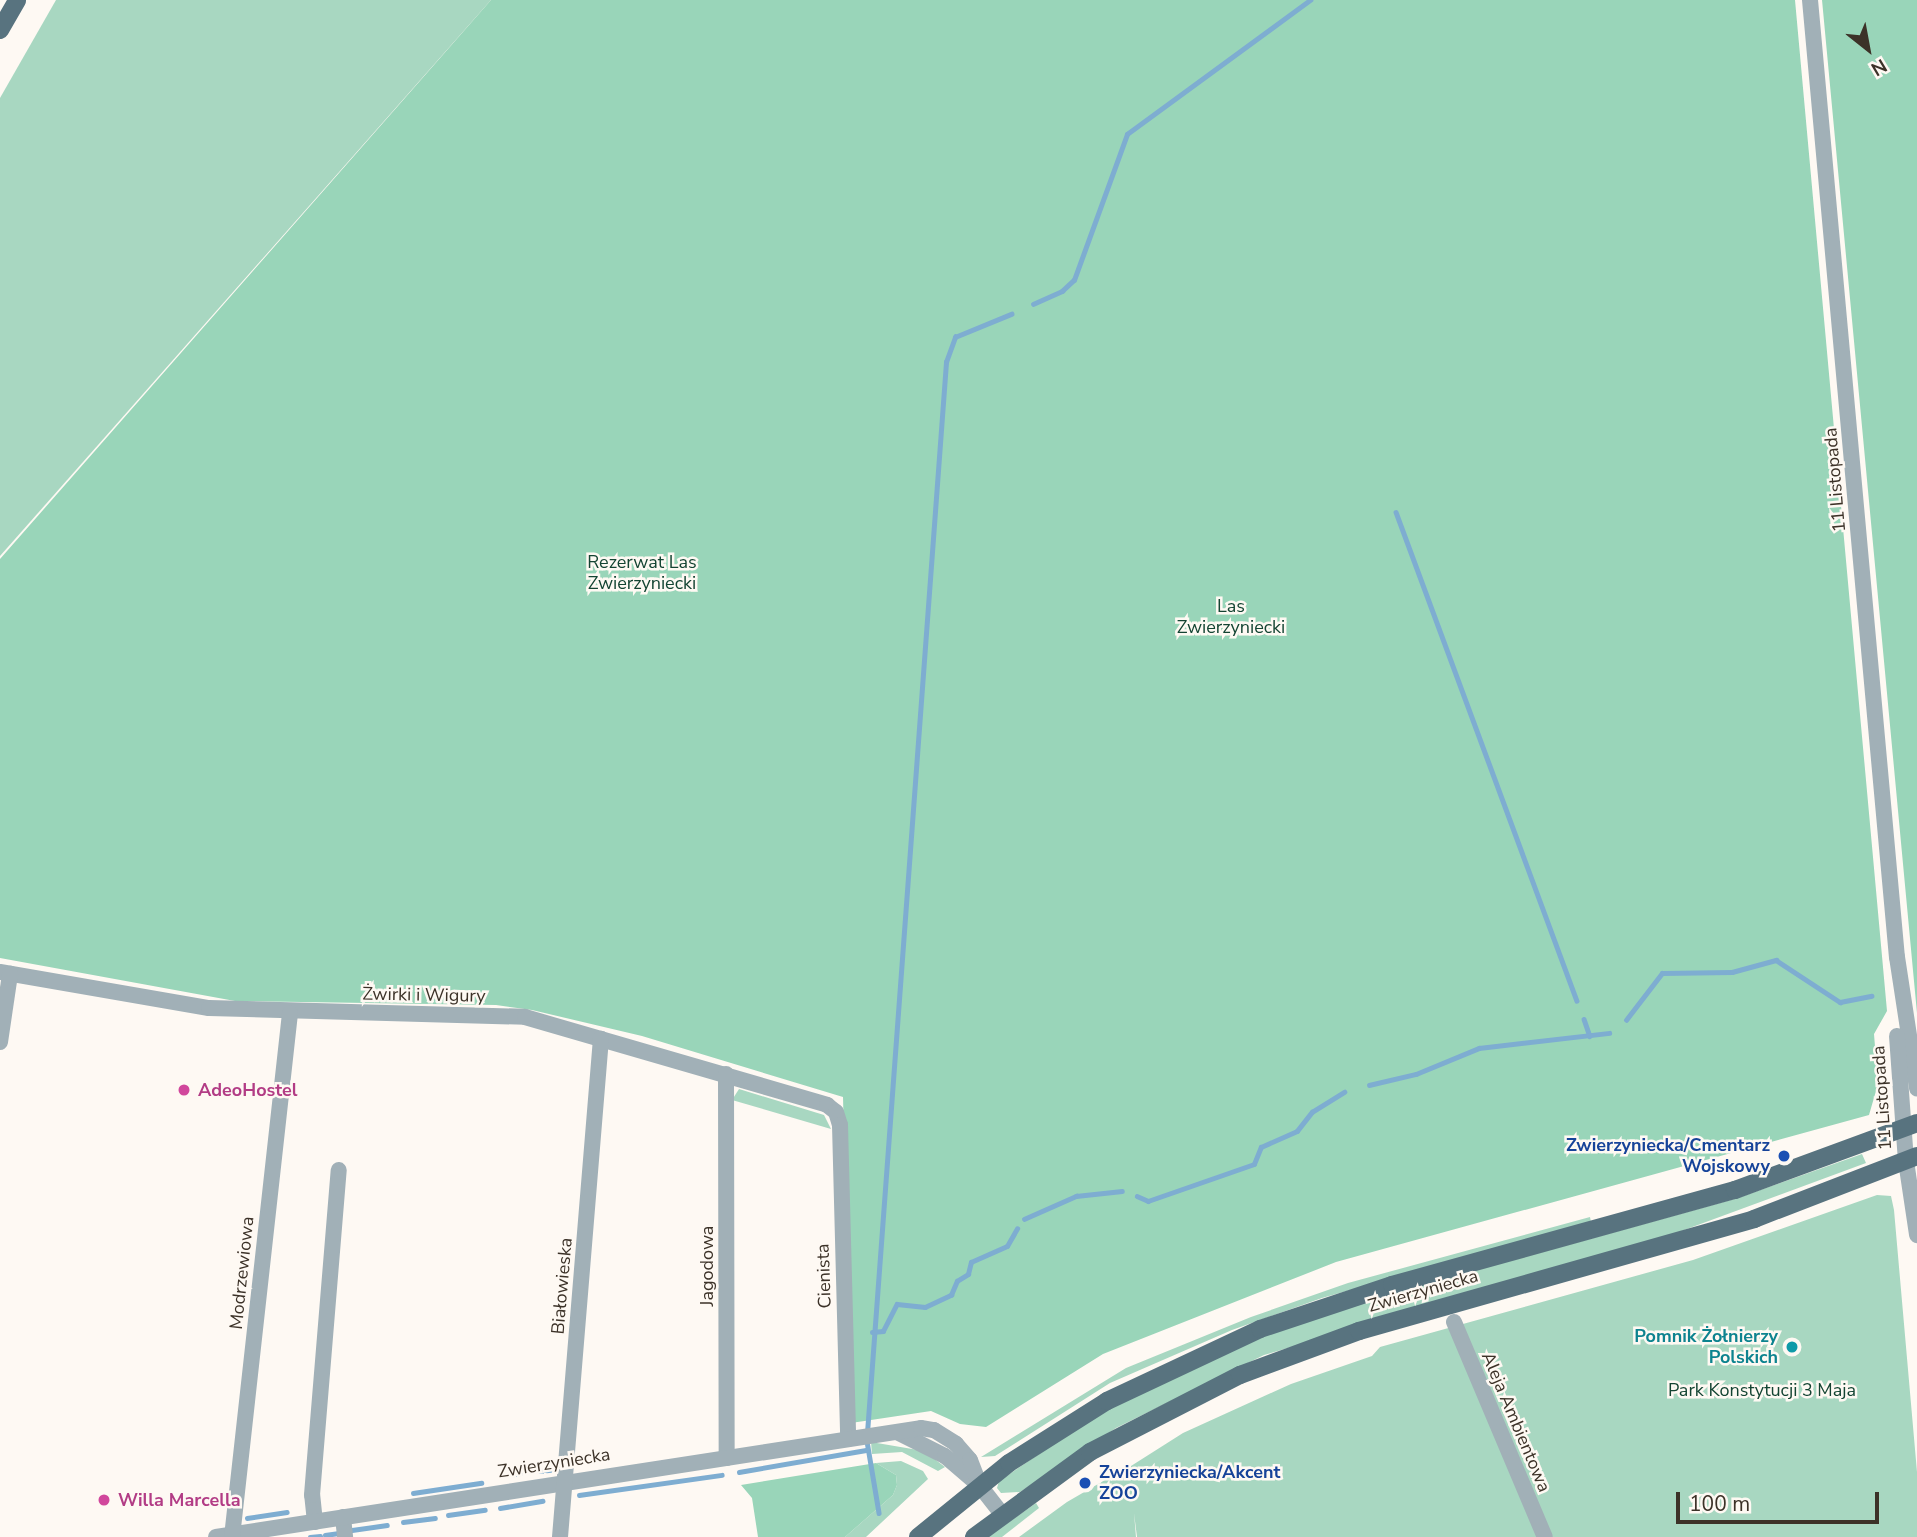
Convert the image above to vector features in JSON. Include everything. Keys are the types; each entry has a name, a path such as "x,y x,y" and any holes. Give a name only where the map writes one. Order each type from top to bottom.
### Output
{"main road":[{"path":"0,30 17,0"},
{"name":"Zwierzyniecka","path":"980,1486 1107,1401 1260,1329 1392,1285 1735,1190 1910,1126"},
{"name":"Zwierzyniecka","path":"1002,1514 1135,1426 1286,1356 1730,1226 1911,1158"},
{"path":"918,1537 980,1486"},
{"path":"974,1537 1002,1514"}],"street":[{"name":"11 Listopada","path":"1810,0 1897,957 1917,1235"},
{"name":"11 Listopada","path":"1897,957 1917,1088"},
{"name":"Żwirki i Wigury","path":"5,973 209,1008 290,1013 526,1017 726,1074 836,1112"},
{"path":"0,1042 5,973"},
{"name":"Modrzewiowa","path":"226,1536 290,1013"},
{"name":"Białowieska","path":"560,1537 601,1039"},
{"name":"Jagodowa","path":"726,1074 727,1458"},
{"name":"Cienista","path":"836,1112 851,1438"},
{"path":"315,1522 312,1494 339,1170"},
{"name":"Aleja Ambientowa","path":"1454,1322 1545,1537"},
{"name":"Zwierzyniecka","path":"226,1536 920,1428 945,1436 970,1460 980,1486 1002,1514"},
{"path":"343,1517 345,1537"}],"green space":[{"path":"56,0 491,0 0,556 0,98"},
{"name":"Las Zwierzyniecki","path":"491,0 1795,0 1887,1011 1874,1034 1878,1084 1869,1115 1336,1262 1103,1354 986,1427 960,1424 931,1411 851,1423 843,1097 642,1036 532,1010 496,1005 235,1001 0,958 0,559"},
{"path":"1822,0 1917,0 1917,1013"},
{"path":"739,1089 824,1115 831,1129 732,1100"},
{"path":"1862,1154 1866,1163 1657,1240 1264,1355 1116,1428 1020,1492 1001,1493 997,1488 999,1481 1100,1413 1262,1336 1368,1300 1738,1198"},
{"name":"Park Konstytucji 3 Maja","path":"1877,1195 1891,1196 1894,1210 1917,1472 1917,1537 1137,1537 1134,1513 1136,1537 1019,1537 1067,1502 1124,1469 1130,1472 1131,1466 1183,1433 1291,1384 1372,1356 1380,1347 1693,1260"},
{"path":"1590,1217 1591,1222 1322,1298 1232,1330 1110,1383 995,1456 981,1457 1126,1368 1251,1317 1348,1283"},
{"path":"871,1442 924,1451 945,1467 938,1471 902,1452 872,1454"},
{"path":"901,1461 923,1471 928,1479 866,1537 845,1537 893,1495 897,1485 896,1475 876,1463"},
{"path":"876,1463 896,1475 897,1485 893,1495 845,1537 758,1537 752,1498 741,1485"},
{"path":"1036,1503 1039,1508 1002,1537 987,1537"}],"waterway":[{"path":"1033,304 1062,291 1074,280 1127,134 1310,0"},
{"path":"867,1433 946,362 955,337 1011,314"},
{"path":"1396,512 1577,1001"},
{"path":"1626,1020 1662,973 1732,972 1776,960 1840,1002 1871,996"},
{"path":"1584,1019 1590,1036"},
{"path":"1369,1085 1416,1074 1479,1048 1609,1033"},
{"path":"1137,1196 1148,1201 1254,1164 1261,1147 1297,1131 1312,1112 1344,1092"},
{"path":"1024,1219 1076,1196 1122,1191"},
{"path":"872,1332 883,1331 897,1304 925,1307 951,1295 957,1281 968,1274 971,1262 1007,1246 1017,1229"},
{"path":"867,1441 879,1513"},
{"path":"739,1472 867,1450"},
{"path":"539,1471 558,1469"},
{"path":"509,1475 520,1473"},
{"path":"579,1495 722,1475"},
{"path":"413,1493 481,1483"},
{"path":"500,1508 542,1501"},
{"path":"448,1515 485,1510"},
{"path":"247,1518 287,1512"},
{"path":"403,1522 435,1518"},
{"path":"352,1530 387,1525"},
{"path":"325,1535 339,1533"},
{"path":"310,1537 320,1536"}],"place":[{"name":"AdeoHostel","path":"184,1090"},
{"name":"Zwierzyniecka/Cmentarz Wojskowy","path":"1784,1156"},
{"name":"Pomnik Żołnierzy Polskich","path":"1792,1347"},
{"name":"Zwierzyniecka/Akcent ZOO","path":"1085,1483"},
{"name":"Willa Marcella","path":"104,1500"}],"park label":[{"name":"Rezerwat Las Zwierzyniecki","path":"642,573"}]}
